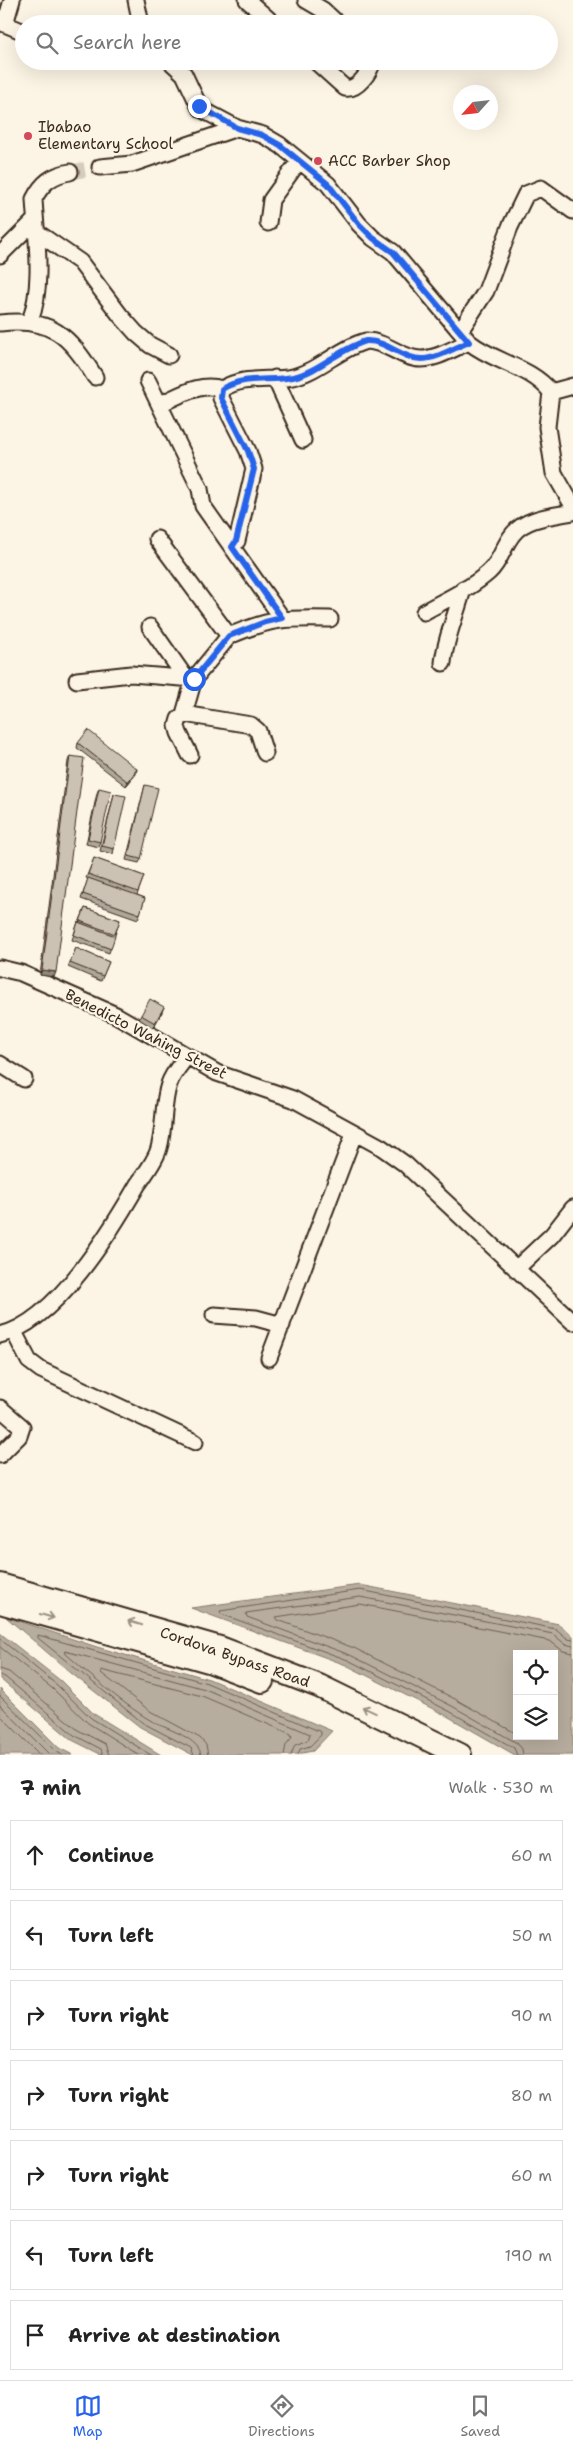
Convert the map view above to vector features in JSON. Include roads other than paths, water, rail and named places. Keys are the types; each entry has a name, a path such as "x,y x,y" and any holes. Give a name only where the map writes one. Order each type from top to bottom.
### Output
{"main road":[{"name":"Cordova Bypass Road","path":"0,1585 220,1648 319,1686 460,1755"},
{"name":"Cordova Bypass Road","path":"0,1602 212,1662 304,1697 429,1755"}],"street":[{"path":"12,0 3,23 15,28"},
{"path":"136,0 139,15"},
{"path":"247,0 264,15"},
{"path":"306,0 328,15"},
{"path":"180,70 184,74 199,106 237,128 262,135 280,145 328,184 359,224 373,238 393,252 465,337 483,353 536,376 551,392 547,428 554,472 573,506"},
{"path":"325,70 345,88 351,89 356,87 367,70"},
{"path":"100,168 132,164 237,128"},
{"path":"268,223 271,200 299,161"},
{"path":"30,321 36,300 34,199 39,189 50,178 70,172"},
{"path":"160,404 198,387 212,386 222,389 230,384 265,377 294,377 366,341 375,341 419,359 431,358 465,337 486,291 507,234 526,194 541,188 573,211"},
{"path":"0,255 35,226"},
{"path":"35,226 80,262 136,333 150,345 169,355"},
{"path":"0,323 30,321 59,333 80,354 95,377"},
{"path":"275,378 303,440"},
{"path":"148,381 200,489 203,506 282,618"},
{"path":"551,392 573,386"},
{"path":"222,389 221,398 248,451 254,469 236,541 232,547"},
{"path":"424,612 477,582 499,561 513,533 536,519 573,512"},
{"path":"157,539 229,636"},
{"path":"443,663 445,645 451,633 463,589"},
{"path":"190,755 177,726 179,719 184,714 190,678 229,636 265,622 282,618 330,619"},
{"path":"150,627 190,678"},
{"path":"77,680 131,674 190,678"},
{"path":"184,714 251,725 258,731 265,753"},
{"name":"Benedicto Wahing Street","path":"0,968 21,973 116,1015 217,1073 292,1099 381,1147 405,1164 573,1322"},
{"path":"187,1056 169,1082 164,1104 159,1149 117,1221 71,1284 52,1303 7,1334 30,1361 41,1370 194,1442"},
{"path":"0,1064 24,1078"},
{"path":"269,1358 354,1134"},
{"path":"516,1269 552,1235 573,1208"},
{"path":"214,1315 256,1318 282,1325"},
{"path":"0,1408 22,1427 19,1436 0,1455"}],"water":[{"path":"360,1585 559,1624 573,1636 573,1755 515,1755 447,1716 346,1665 191,1608"},
{"path":"6,1617 97,1647 209,1679 332,1731 313,1751 291,1755 193,1755 140,1727 71,1673"},
{"path":"0,1633 61,1681 94,1714 161,1755 102,1755 72,1740 0,1679"},
{"path":"0,1689 59,1748 73,1755 0,1755"}],"tunnel":[{"path":"70,172 100,167"}],"place":[{"name":"Ibabao Elementary School","path":"28,136"},
{"name":"ACC Barber Shop","path":"318,161"}]}
